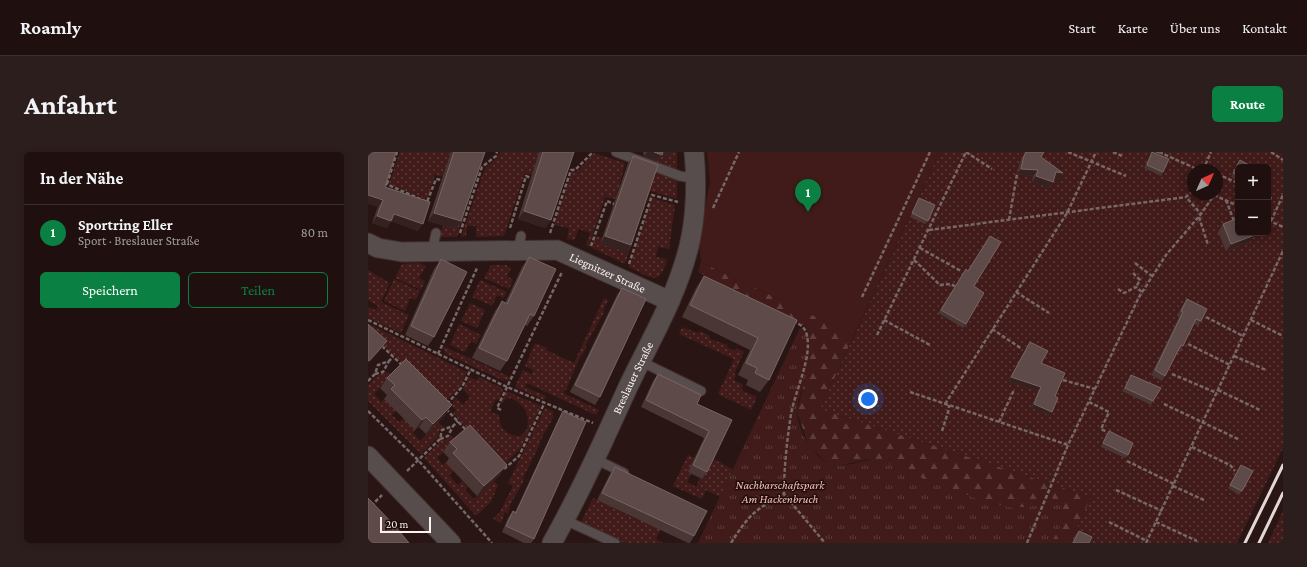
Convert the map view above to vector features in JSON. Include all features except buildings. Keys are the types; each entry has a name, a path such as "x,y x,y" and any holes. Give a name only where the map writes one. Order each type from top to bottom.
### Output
{"street":[{"name":"Breslauer Straße","path":"552,543 595,459 640,361 670,301 690,244 697,179 694,152"},
{"name":"Liegnitzer Straße","path":"368,243 378,248 402,252 454,251 507,247 557,250 578,258 670,301"},
{"path":"368,456 451,543"}],"lane":[{"path":"616,152 673,173 697,179"},
{"path":"432,252 436,233"},
{"path":"640,361 701,391"},
{"path":"595,459 630,475"},
{"path":"565,520 615,543"}],"path":[{"path":"398,152 385,184 427,202 436,178 442,180"},
{"path":"454,251 482,167 496,156 497,152"},
{"path":"565,168 575,170 593,152"},
{"path":"712,212 739,152"},
{"path":"862,297 930,152"},
{"path":"877,335 966,152 992,168"},
{"path":"1068,152 1126,176"},
{"path":"945,404 1067,213 1096,152"},
{"path":"1113,152 1122,156"},
{"path":"1159,152 1187,165"},
{"path":"1205,164 1211,152"},
{"path":"1271,152 1283,160"},
{"path":"544,250 571,170"},
{"path":"1009,220 1017,174"},
{"path":"438,354 507,247 526,176 531,178"},
{"path":"1223,177 1235,182"},
{"path":"646,193 694,206"},
{"path":"624,279 652,195"},
{"path":"1271,218 1283,195"},
{"path":"928,230 1186,197 1201,214"},
{"path":"1223,198 1235,204"},
{"path":"1027,543 1068,445 1142,292 1166,255 1199,217 1210,200"},
{"path":"1226,200 1234,221"},
{"path":"501,410 498,408 507,387 578,258 607,201 614,204"},
{"path":"552,206 559,207"},
{"path":"1199,217 1208,245"},
{"path":"1271,221 1283,227"},
{"path":"634,231 640,234"},
{"path":"920,248 961,271"},
{"path":"1108,522 1147,542 1283,251"},
{"path":"914,260 940,285 950,284 958,288"},
{"path":"1135,263 1152,276"},
{"path":"1118,289 1124,293 1136,287 1140,280 1133,273"},
{"path":"1136,287 1142,292"},
{"path":"1016,292 1049,313"},
{"path":"1206,317 1243,336"},
{"path":"787,318 801,325 808,337 806,359 791,413 784,472 784,494 798,508 825,543"},
{"path":"368,320 544,404 609,429"},
{"path":"884,320 930,345"},
{"path":"1250,320 1283,336"},
{"path":"368,328 373,322"},
{"path":"992,330 1022,349"},
{"path":"378,342 405,368"},
{"path":"1188,344 1230,365"},
{"path":"375,374 383,372 393,356"},
{"path":"1234,356 1266,370"},
{"path":"368,381 375,374 378,365 389,361"},
{"path":"468,432 444,407 462,387 471,370"},
{"path":"1172,374 1260,410"},
{"path":"1063,380 1096,389"},
{"path":"999,422 1014,390"},
{"path":"910,392 1068,445"},
{"path":"1089,402 1109,412 1101,429 1107,432"},
{"path":"502,470 519,456 544,404"},
{"path":"1164,404 1240,440"},
{"path":"942,431 949,409 948,405"},
{"path":"368,411 418,460 492,543"},
{"path":"370,506 440,439 448,436 453,426 458,421"},
{"path":"440,439 442,430 453,426"},
{"path":"1192,447 1230,465 1235,471"},
{"path":"1128,461 1204,500"},
{"path":"1116,490 1162,511"},
{"path":"731,543 747,518 757,509 784,494"},
{"path":"1156,522 1197,542"}],"green space":[{"path":"400,152 451,152 443,177 435,175 427,200 389,184"},
{"path":"500,152 539,152 532,175 525,173 503,236 476,237 476,226 467,226 466,236 461,237 485,168 497,158"},
{"path":"671,152 677,152 677,171 644,158 671,155"},
{"path":"707,152 940,152 854,335 701,262 699,244 710,181"},
{"path":"940,152 1283,152 1283,448 1237,543 1070,543 1091,497 820,409"},
{"path":"594,153 625,163 616,199 605,197 589,247 586,245 590,233 579,229 574,240 567,239 569,228 554,225 572,173 579,170"},
{"path":"654,172 677,180 677,199 647,190"},
{"path":"652,198 675,205 669,249 658,247 656,257 667,259 661,274 653,278 629,267"},
{"path":"461,213 465,213 457,237 440,237 443,225"},
{"path":"632,235 635,236 625,264 592,248 596,236 602,238 600,244"},
{"path":"701,262 854,335 820,409 1091,497 1070,543 1051,543 1065,518 1052,498 1033,506 1013,508 983,501 898,469 889,464 868,459 838,466 828,464 809,446 797,412 809,363 809,333 805,326 698,272"},
{"path":"419,263 426,266 419,278 425,281 421,290 395,278 402,264"},
{"path":"491,265 506,265 511,268 507,276 513,280 509,289 484,278"},
{"path":"368,270 390,283 381,302 409,315 401,333 368,318 368,307 376,310 378,306 368,300"},
{"path":"394,279 420,291 416,300 410,298 405,311 384,301"},
{"path":"480,280 507,292 504,298 497,295 492,306 472,297"},
{"path":"604,298 608,300 603,311 604,312 585,346 587,347 578,361 566,390 563,393 599,410 596,415 527,383 525,387 546,396 544,400 515,387 523,370 532,374 533,370 525,366 535,343 547,348 546,350 574,363"},
{"path":"470,303 485,310 477,328 461,321"},
{"path":"459,324 481,335 476,344 471,341 465,352 450,345"},
{"path":"373,326 467,372 460,387 444,403 369,331"},
{"path":"682,327 698,333 700,331 710,336 710,339 728,345 727,347 735,351 736,348 744,352 734,374 736,375 734,380 743,385 741,390 757,397 751,410 718,394 734,359 679,334"},
{"name":"Nachbarschaftspark Am Hackenbruch","path":"800,328 809,333 809,364 800,394 797,412 798,420 810,446 824,461 831,465 839,466 868,460 881,461 898,469 983,501 1013,508 1033,506 1052,498 1060,504 1065,518 1051,543 698,543"},
{"path":"443,346 510,377 508,381 505,379 504,381 444,353 445,350 442,349"},
{"path":"386,372 392,375 374,394 381,402 384,399 396,411 392,415 399,422 404,418 415,430 413,433 420,441 438,422 443,427 439,431 438,437 421,454 368,401 368,385 377,376"},
{"path":"469,377 477,380 479,377 502,388 501,389 503,390 499,400 496,399 490,412 499,415 502,428 511,435 521,436 527,429 528,419 523,407 511,398 505,399 502,404 501,403 506,391 541,406 522,446 504,466 502,466 453,413 456,410 450,404 456,398 463,405 470,397 463,389"},
{"path":"545,408 554,412 552,415 554,416 539,443 540,444 523,478 524,480 510,505 508,514 505,512 501,523 493,519 500,512 513,486 508,483"},
{"path":"451,435 456,441 437,458 443,465 446,462 454,471 449,475 458,485 462,481 468,487 465,490 474,499 494,481 498,485 491,502 476,516 424,458 441,440 447,439"},
{"path":"688,455 695,458 688,472 691,474 687,482 696,487 700,478 702,479 712,458 733,470 720,497 706,490 702,499 673,486"},
{"path":"593,498 640,521 650,500 662,528 656,539 663,543 624,543 581,522"},
{"path":"1283,511 1283,543 1268,543"}],"railway":[{"path":"1245,543 1283,465"},
{"path":"1259,543 1283,493"}],"place":[{"name":"Sportring Eller","path":"808,212"}]}
